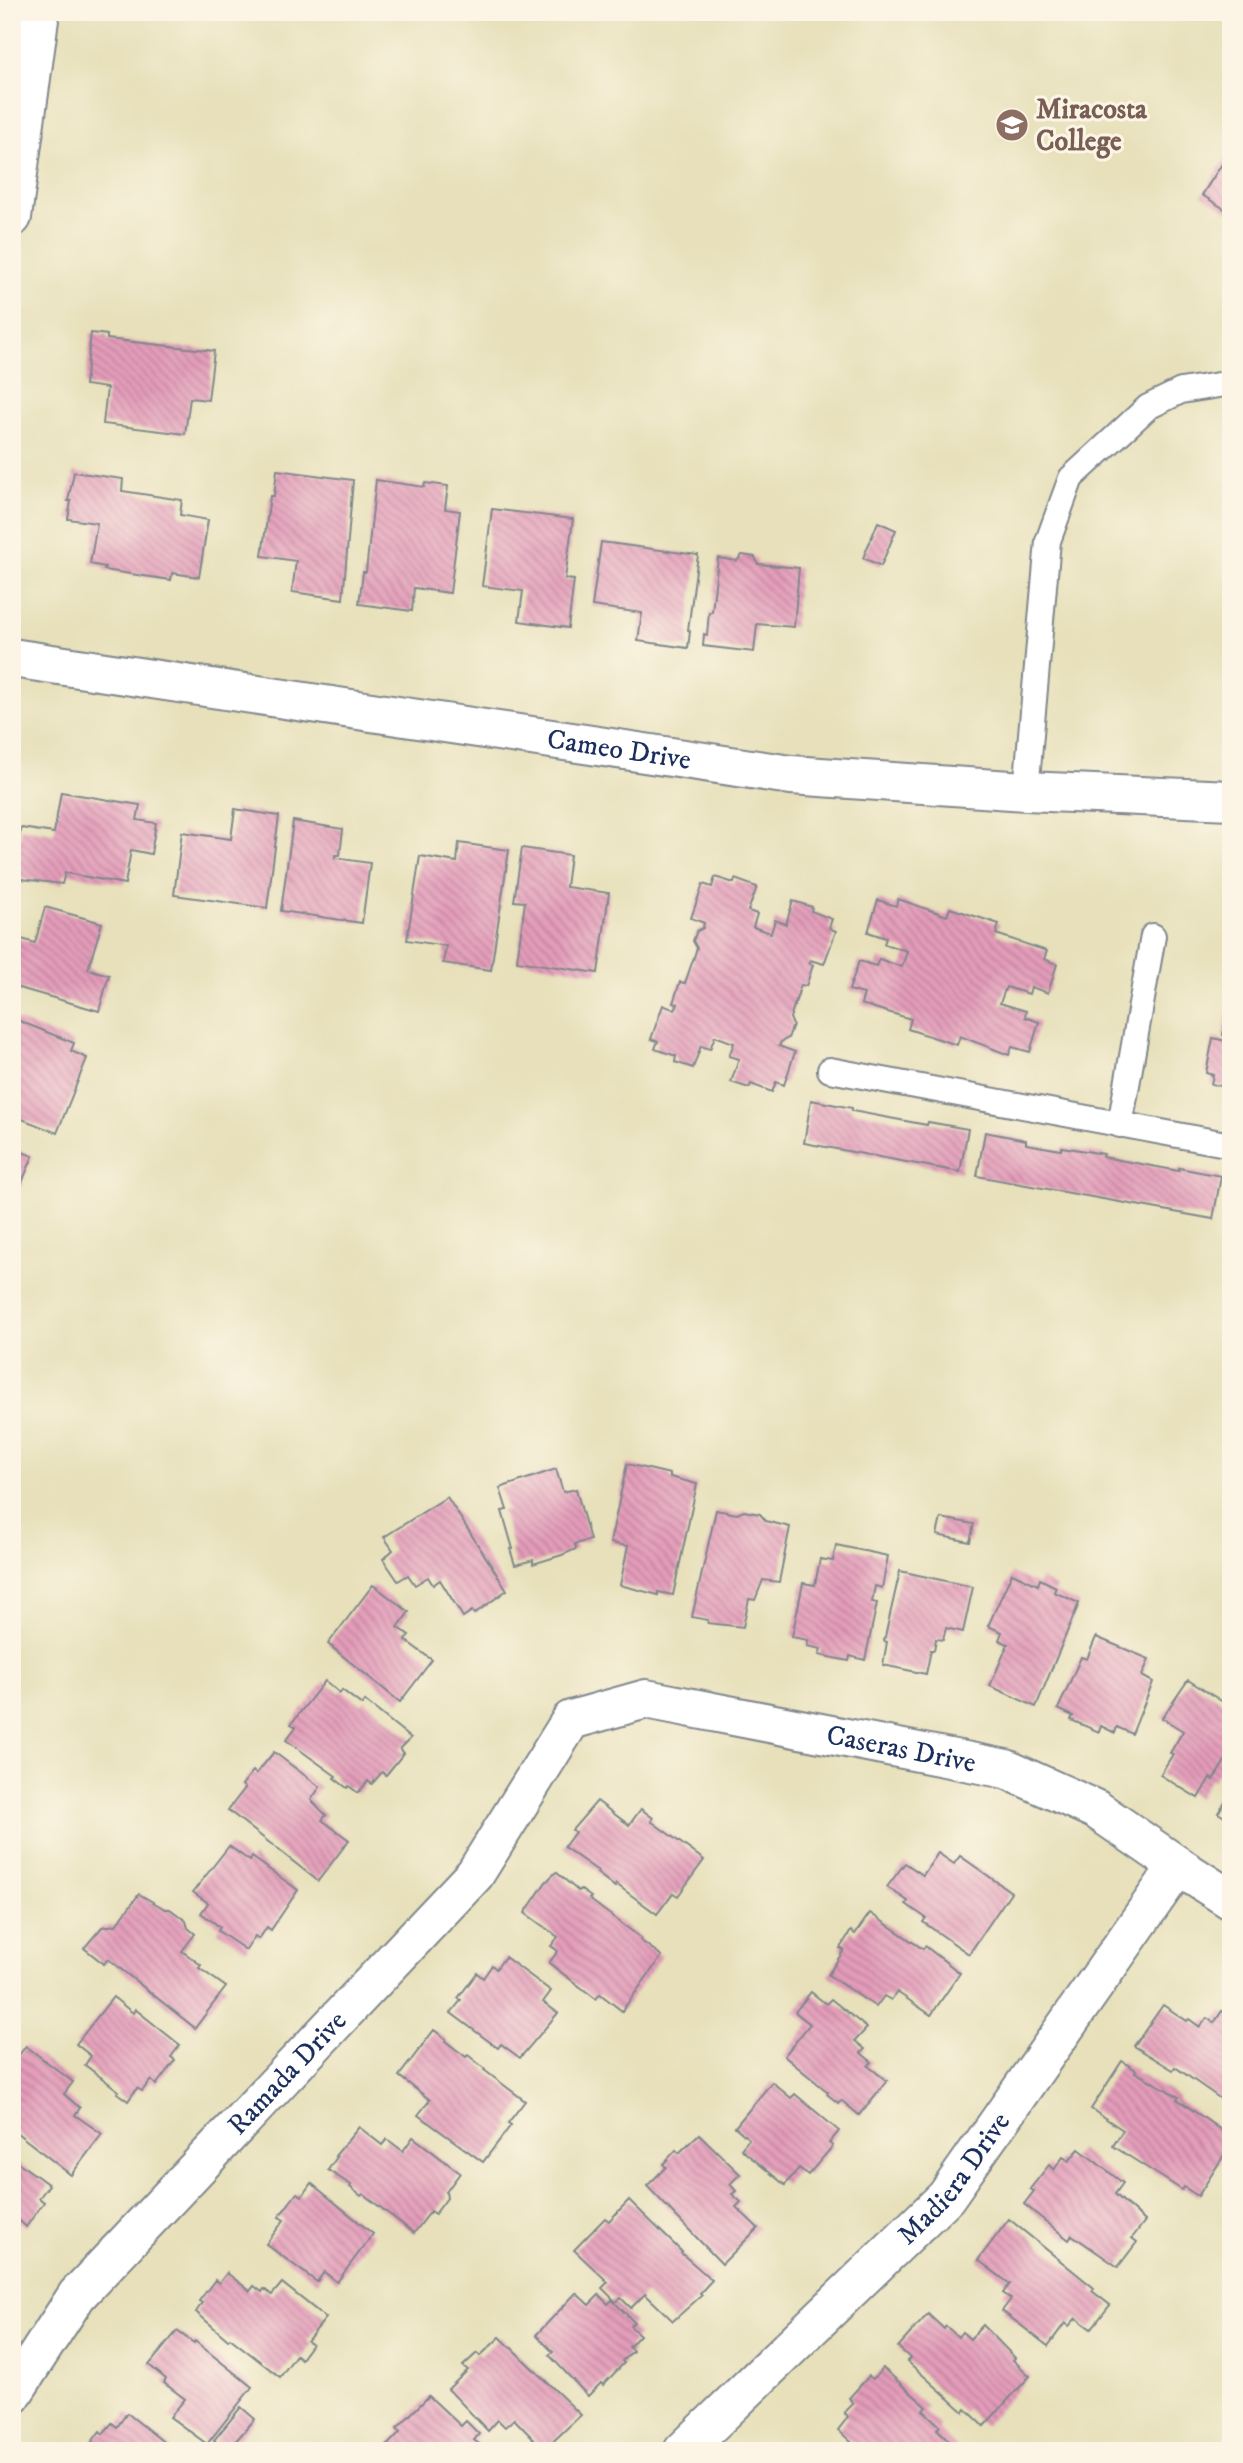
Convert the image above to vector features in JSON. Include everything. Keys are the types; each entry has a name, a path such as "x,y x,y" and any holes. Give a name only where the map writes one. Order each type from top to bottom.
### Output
{"street":[{"path":"12,218 40,12"},
{"name":"Cameo Drive","path":"12,658 791,775 1026,791 1231,800"},
{"name":"Caseras Drive","path":"555,1744 571,1720 646,1699 1006,1769 1097,1810 1231,1900"},
{"name":"Ramada Drive","path":"12,2395 77,2295 475,1874 555,1744"},
{"name":"Madiera Drive","path":"683,2451 946,2197 1178,1866"}],"lane":[{"path":"1026,791 1048,541 1071,478 1148,407 1181,390 1231,383"},
{"path":"1120,1125 1153,936"},
{"path":"830,1070 1231,1145"}],"building":[{"path":"1231,150 1231,213 1202,195"},
{"path":"91,333 107,335 107,339 214,351 208,400 190,398 185,434 103,424 107,388 85,385"},
{"path":"277,470 353,480 343,599 292,592 296,561 262,556 270,496 274,496"},
{"path":"74,472 123,479 122,491 182,500 180,515 208,520 199,577 172,573 171,580 104,570 105,567 90,564 97,523 68,519 71,501 68,501"},
{"path":"376,480 424,487 425,483 448,486 445,509 460,511 450,593 414,588 412,611 359,604 363,572 366,572"},
{"path":"492,509 573,519 565,579 574,580 568,628 519,621 523,591 482,586"},
{"path":"878,522 896,530 881,566 863,558"},
{"path":"601,542 698,555 688,648 638,641 642,613 592,606"},
{"path":"742,555 755,557 758,564 799,568 794,627 757,624 754,652 703,646 709,612 712,612 718,558 737,561"},
{"path":"61,792 140,805 137,820 156,823 151,854 131,850 125,884 65,873 62,884 13,878 21,828 54,833"},
{"path":"235,809 279,816 267,908 174,895 182,832 231,839"},
{"path":"293,821 343,829 340,855 335,855 335,858 370,863 362,923 281,911"},
{"path":"459,843 509,850 491,970 443,963 446,946 407,940 420,856 457,862"},
{"path":"522,848 570,855 566,887 609,893 598,973 517,961 525,902 514,901"},
{"path":"715,877 734,883 735,879 757,887 748,911 757,914 753,927 771,933 775,920 786,924 793,901 812,907 811,911 832,919 829,928 836,931 824,964 810,960 809,963 813,965 806,986 801,985 790,1018 793,1025 788,1038 779,1046 795,1052 784,1085 776,1082 772,1092 751,1084 749,1088 731,1082 739,1059 729,1056 734,1043 715,1036 710,1049 701,1046 693,1068 675,1062 676,1056 655,1049 658,1041 651,1039 663,1005 675,1010 678,1004 673,1003 680,982 685,983 697,948 693,941 704,923 691,918 703,884 712,887"},
{"path":"898,899 947,916 950,908 999,924 996,934 1047,951 1044,959 1057,964 1048,993 1031,987 1029,994 1006,987 1000,1003 1026,1011 1025,1017 1039,1022 1030,1052 1012,1047 1009,1055 960,1036 957,1045 908,1029 911,1019 861,1004 864,994 849,990 859,961 876,966 879,959 902,967 907,951 884,944 886,938 868,932 878,900 896,906"},
{"path":"45,907 102,923 88,969 109,975 99,1011 12,986 12,936 35,943"},
{"path":"1227,1013 1231,1014 1231,1088 1211,1084 1213,1075 1206,1073 1213,1038 1226,1041 1227,1036 1223,1035"},
{"path":"12,1018 74,1043 71,1051 87,1058 57,1133 12,1115"},
{"path":"811,1100 852,1108 852,1111 927,1125 928,1122 968,1129 960,1172 804,1143"},
{"path":"985,1132 1026,1140 1026,1144 1061,1150 1062,1147 1179,1171 1179,1168 1221,1176 1213,1219 977,1176"},
{"path":"12,1148 33,1156 12,1206"},
{"path":"627,1464 670,1474 670,1477 697,1484 673,1595 658,1592 658,1595 620,1585 628,1546 610,1543"},
{"path":"556,1469 563,1492 576,1489 590,1540 575,1544 576,1549 562,1555 533,1564 533,1560 515,1565 502,1511 507,1510 500,1488"},
{"path":"447,1497 507,1590 474,1614 472,1611 463,1617 440,1580 433,1585 428,1577 415,1585 408,1575 398,1581 383,1559 393,1550 384,1537"},
{"path":"716,1510 760,1514 766,1521 790,1527 779,1582 763,1580 755,1600 749,1599 743,1627 708,1623 708,1620 692,1617"},
{"path":"941,1518 974,1524 970,1542 937,1535"},
{"path":"836,1545 888,1556 882,1588 875,1586 872,1602 877,1603 865,1660 850,1656 849,1661 819,1655 821,1649 807,1646 808,1640 792,1637 803,1583 815,1585 820,1559 833,1561"},
{"path":"900,1571 973,1587 963,1632 946,1628 943,1640 936,1639 926,1674 883,1665 887,1642 884,1641"},
{"path":"1012,1573 1038,1585 1040,1579 1056,1587 1054,1592 1079,1603 1036,1707 990,1686 1008,1644 999,1640 1002,1632 988,1626"},
{"path":"373,1585 409,1612 398,1627 409,1635 405,1640 432,1660 400,1702 328,1644"},
{"path":"1096,1637 1149,1659 1142,1676 1153,1682 1132,1734 1117,1727 1115,1733 1101,1726 1099,1732 1071,1720 1073,1716 1058,1709 1081,1657 1087,1659"},
{"path":"1188,1680 1231,1707 1231,1752 1198,1798 1160,1775 1183,1731 1162,1718"},
{"path":"325,1681 362,1705 365,1701 411,1738 400,1749 404,1753 386,1775 382,1772 372,1784 368,1781 358,1793 349,1786 347,1788 334,1778 336,1776 286,1740 296,1727 291,1724"},
{"path":"274,1752 320,1787 311,1800 326,1815 322,1820 349,1840 318,1881 228,1810 245,1788 242,1785 253,1771 256,1774"},
{"path":"1231,1792 1231,1821 1218,1813"},
{"path":"597,1801 629,1825 641,1809 653,1818 651,1821 704,1860 678,1896 673,1893 657,1914 616,1884 615,1887 564,1847 575,1832 572,1830"},
{"path":"229,1846 250,1861 252,1857 298,1890 271,1930 267,1927 259,1939 255,1936 246,1950 218,1931 220,1927 201,1913 208,1903 193,1892"},
{"path":"938,1853 954,1864 960,1856 1011,1892 969,1954 923,1922 926,1918 906,1904 908,1901 887,1887 905,1863 923,1875"},
{"path":"556,1872 578,1891 580,1889 591,1897 589,1899 662,1956 622,2011 600,1994 596,1999 549,1963 558,1951 551,1946 558,1937 525,1913"},
{"path":"139,1894 165,1909 170,1909 186,1921 188,1928 195,1934 182,1951 201,1965 199,1968 226,1987 195,2028 108,1959 104,1964 84,1948 102,1927 116,1925"},
{"path":"870,1913 923,1949 925,1946 960,1973 931,2015 897,1992 891,2000 884,1996 876,2007 828,1975 844,1950 840,1948 851,1931 855,1934"},
{"path":"505,1957 551,1991 543,2002 558,2013 520,2058 501,2044 498,2048 451,2013 461,2000 458,1998 477,1973 483,1978 492,1965 496,1969"},
{"path":"811,1992 826,2004 831,1999 867,2028 855,2041 865,2049 861,2053 872,2062 868,2066 887,2081 859,2115 841,2100 838,2103 784,2056 810,2024 795,2012"},
{"path":"113,1997 133,2013 135,2009 180,2045 171,2057 175,2060 156,2085 151,2080 142,2091 137,2088 128,2101 85,2065 91,2056 76,2044"},
{"path":"1163,2005 1200,2027 1207,2018 1214,2023 1222,2011 1231,2017 1231,2100 1228,2104 1175,2067 1173,2070 1134,2046"},
{"path":"434,2030 525,2101 483,2162 418,2115 430,2100 399,2076"},
{"path":"26,2046 73,2082 64,2094 80,2108 75,2115 102,2134 71,2175 12,2129 12,2064"},
{"path":"1122,2061 1136,2070 1135,2072 1179,2097 1177,2099 1231,2137 1231,2144 1198,2196 1184,2187 1182,2190 1113,2146 1123,2130 1091,2109"},
{"path":"772,2082 791,2098 795,2094 839,2131 829,2143 833,2146 808,2175 799,2168 785,2185 741,2149 749,2139 735,2127"},
{"path":"359,2127 382,2145 387,2139 403,2151 413,2137 460,2173 435,2214 431,2211 414,2233 328,2170 337,2157 335,2156"},
{"path":"699,2134 740,2174 730,2184 736,2191 732,2194 741,2202 736,2207 758,2228 722,2264 647,2186 666,2167 663,2164 676,2150 679,2153"},
{"path":"1079,2149 1123,2183 1115,2194 1145,2221 1132,2238 1137,2242 1118,2267 1072,2235 1069,2240 1024,2204 1034,2191 1030,2189 1049,2165 1054,2170 1063,2157 1069,2161"},
{"path":"12,2158 49,2185 39,2198 44,2202 26,2227 20,2221 12,2232"},
{"path":"311,2183 373,2234 337,2282 324,2272 317,2282 266,2244 284,2220 279,2217 297,2193 302,2196"},
{"path":"629,2200 712,2280 700,2293 702,2295 673,2321 645,2294 631,2308 621,2298 616,2302 602,2288 608,2282 574,2250 605,2218 609,2221"},
{"path":"1009,2219 1094,2288 1092,2291 1110,2305 1091,2329 1076,2318 1069,2326 1065,2323 1048,2346 1002,2311 1011,2299 1003,2293 1010,2284 978,2260"},
{"path":"227,2273 250,2291 254,2286 272,2295 282,2283 326,2318 307,2341 312,2344 301,2359 296,2355 280,2377 230,2338 228,2340 196,2312 202,2303 199,2301 215,2280 219,2283"},
{"path":"576,2293 589,2305 599,2295 608,2304 612,2300 634,2322 630,2326 640,2335 629,2347 633,2351 622,2361 624,2363 588,2396 549,2355 553,2352 536,2335"},
{"path":"928,2314 944,2329 946,2326 958,2337 962,2332 970,2339 983,2325 1030,2376 984,2426 966,2409 964,2412 907,2361 910,2358 898,2347"},
{"path":"177,2331 194,2343 195,2341 252,2387 207,2444 170,2417 185,2399 164,2383 166,2379 149,2365"},
{"path":"500,2337 581,2415 544,2450 514,2419 505,2427 498,2420 488,2431 448,2389 468,2370 463,2366 477,2353 480,2356"},
{"path":"883,2368 927,2407 923,2410 940,2426 937,2429 960,2451 861,2451 838,2430 848,2417 844,2413 854,2403 849,2398 869,2376 873,2379"},
{"path":"429,2396 461,2426 466,2421 479,2434 474,2440 488,2451 382,2451 400,2432 397,2428"},
{"path":"241,2407 255,2419 227,2451 214,2440"},
{"path":"127,2413 171,2448 169,2451 85,2451 100,2431 103,2434 112,2423 117,2427"}],"place":[{"name":"Miracosta College","path":"1012,125"}]}
